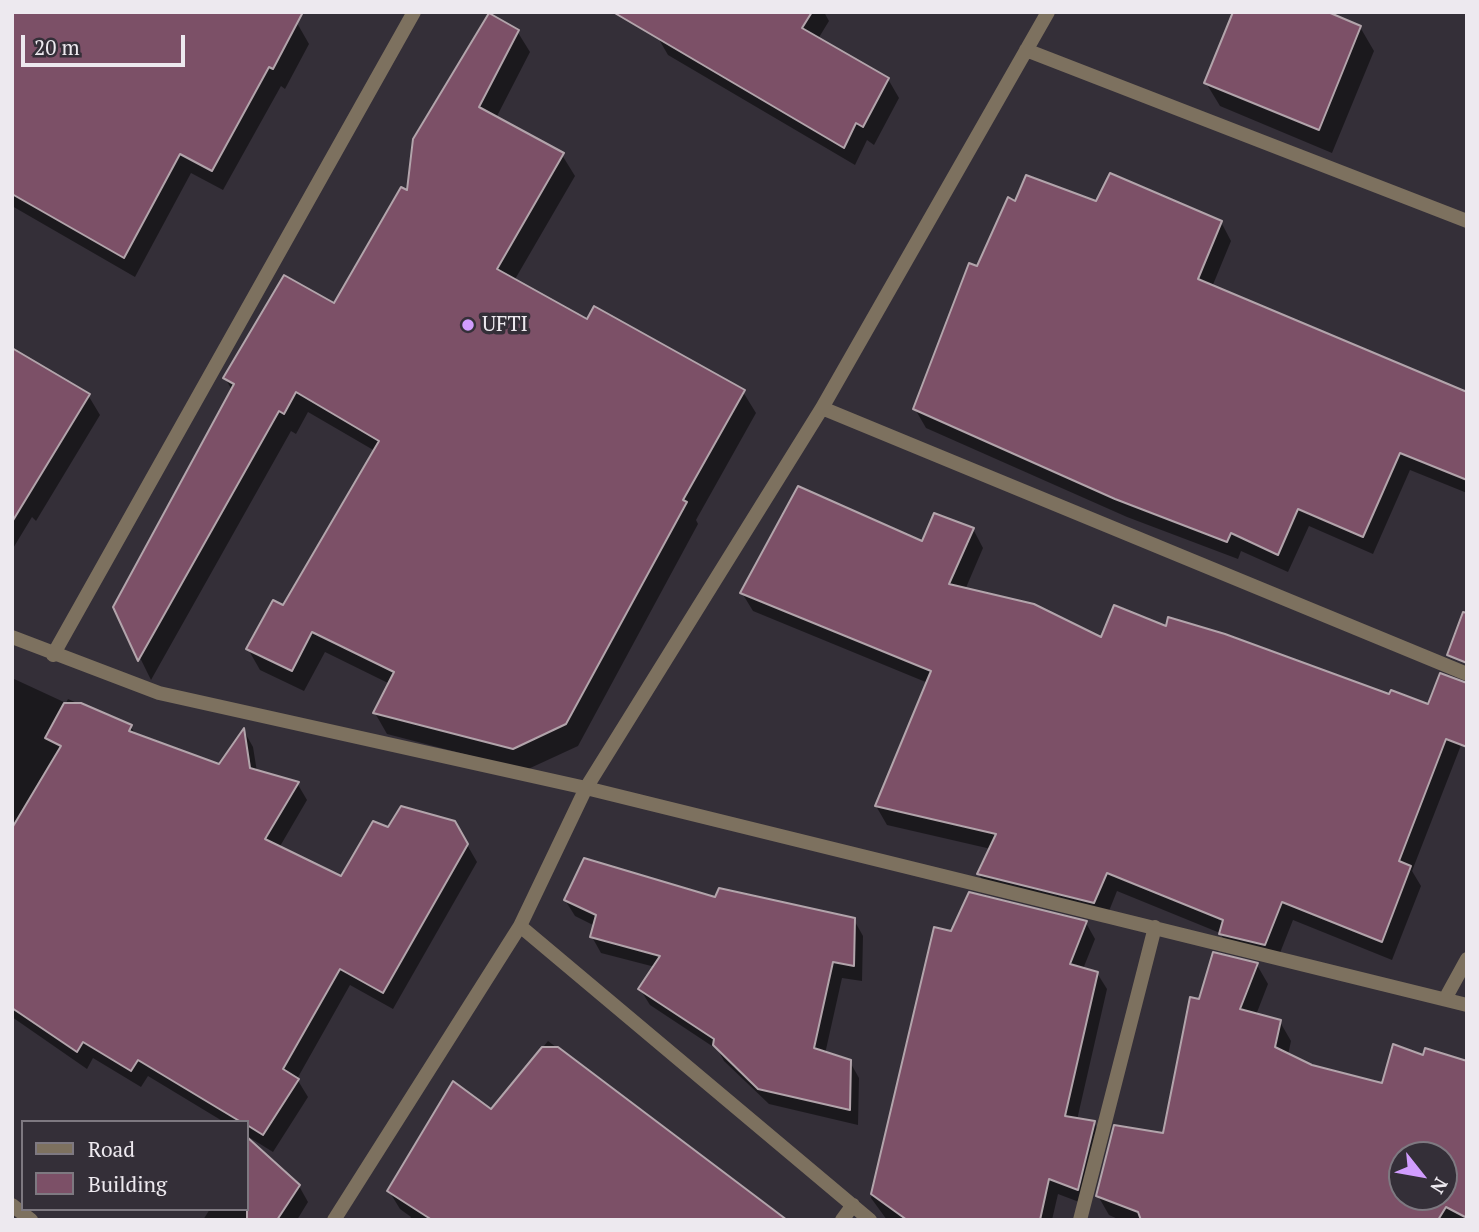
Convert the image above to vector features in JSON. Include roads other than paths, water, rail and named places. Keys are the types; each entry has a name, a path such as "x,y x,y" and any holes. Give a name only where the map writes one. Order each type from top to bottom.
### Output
{"street":[{"path":"52,655 414,12"},
{"path":"334,1220 520,926 586,788 822,408 1048,12"},
{"path":"1026,50 1467,221"},
{"path":"822,408 1467,674"},
{"path":"12,637 52,655 159,693 586,788 1467,1004"},
{"path":"520,926 870,1220"},
{"path":"1080,1220 1155,927"},
{"path":"1445,999 1467,959"},
{"path":"12,1205 31,1220"},
{"path":"842,1220 853,1205"}],"place":[{"name":"UFTI","path":"468,325"}]}
